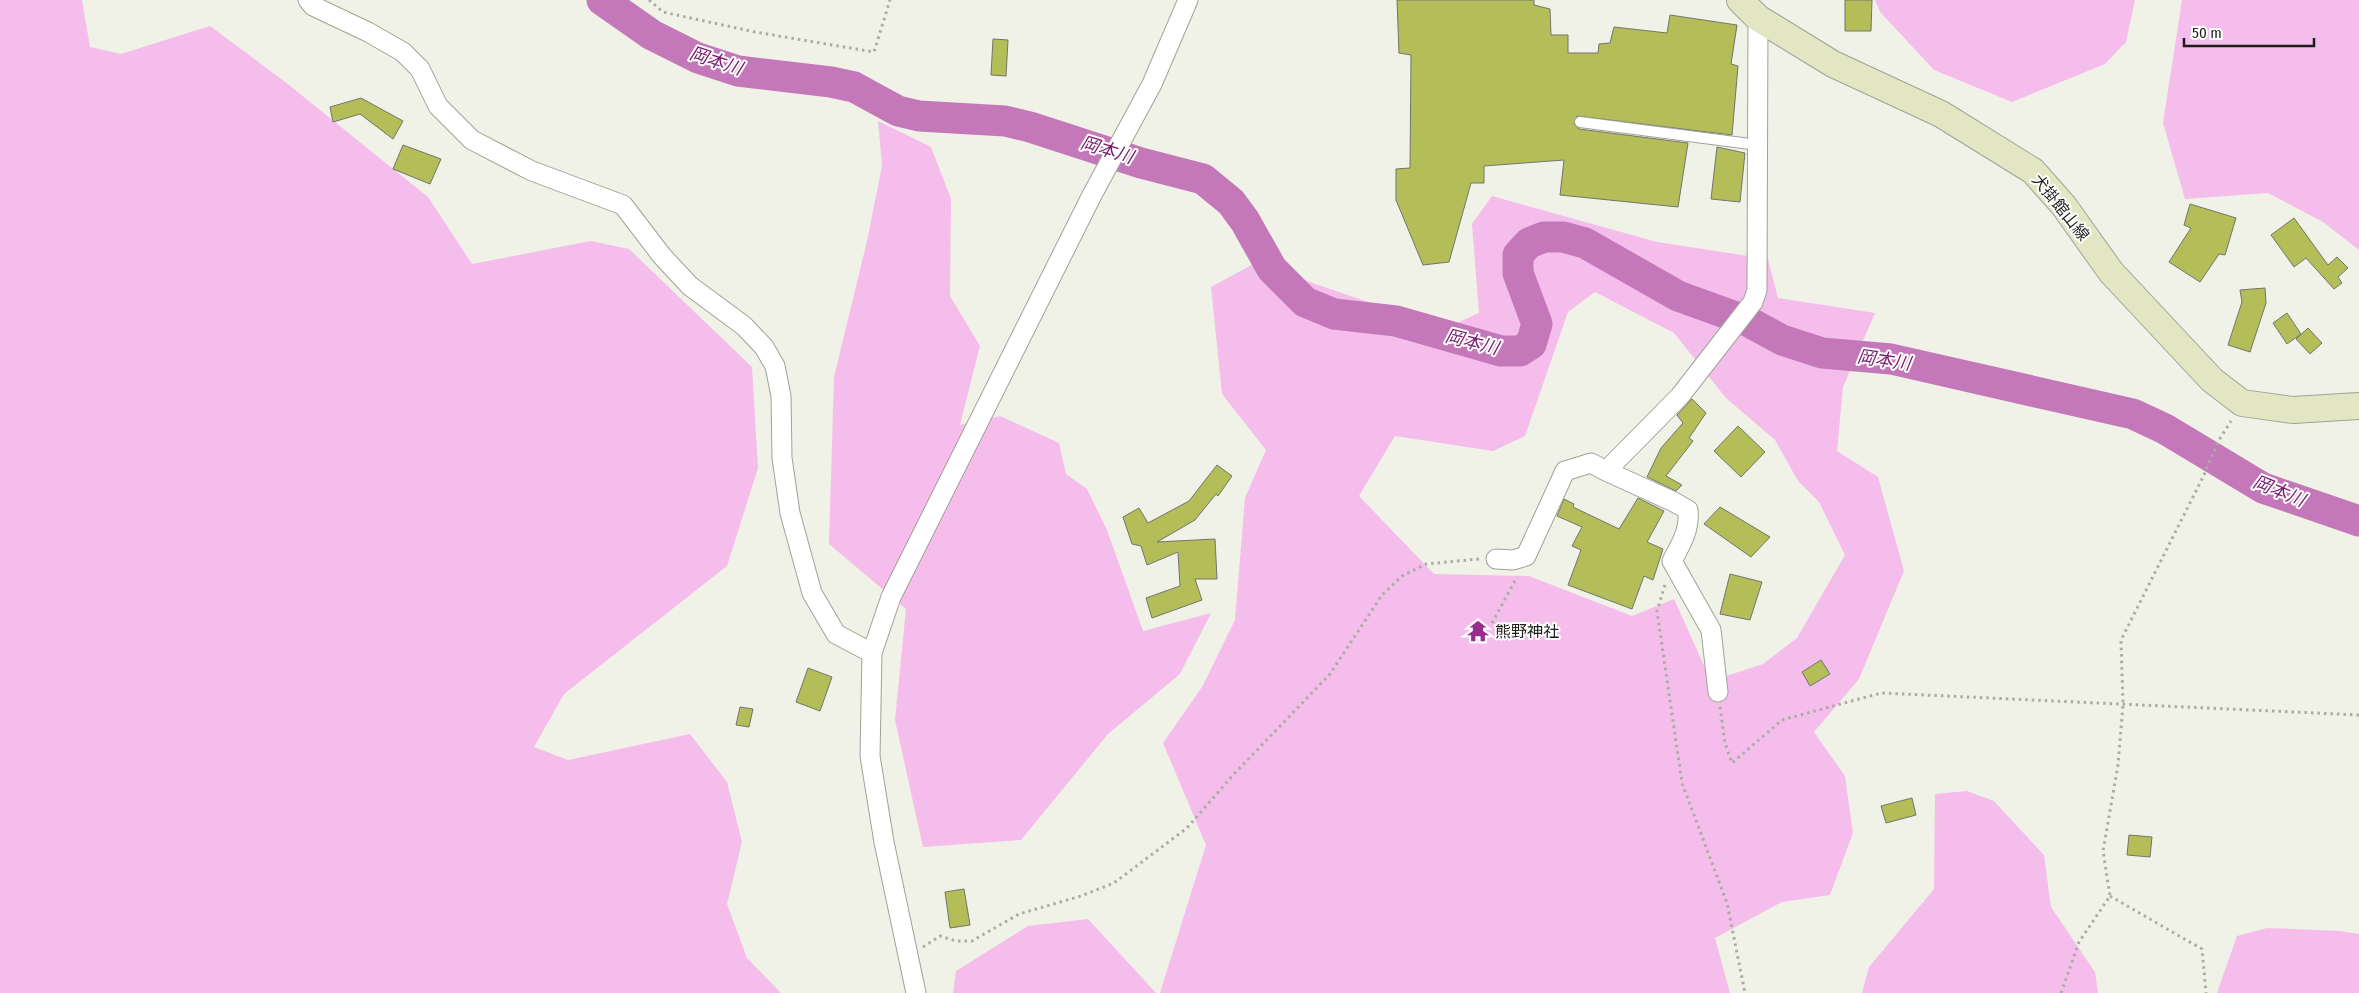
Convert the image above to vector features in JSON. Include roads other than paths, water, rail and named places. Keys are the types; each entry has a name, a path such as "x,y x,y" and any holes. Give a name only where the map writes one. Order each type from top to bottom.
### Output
{"main road":[{"name":"犬掛館山線","path":"1749,9 1833,64 1941,114 2033,171 2064,206 2110,272 2212,380 2242,403 2293,410 2359,406"}],"street":[{"path":"308,0 313,6 368,32 403,52 420,69 438,106 472,140 532,171 623,205 662,256 690,286 744,326 764,347 775,366 781,396 782,458 790,513 812,593 836,634 872,653"},
{"path":"916,993 910,955 884,842 870,756 872,653 891,597 1092,195 1152,84 1188,0"},
{"path":"1606,472 1680,396 1753,302 1757,290 1758,145 1749,9"},
{"path":"1496,559 1513,560 1526,556 1565,471 1591,463 1606,472 1688,510 1689,523 1685,538 1672,561 1711,630 1718,692"}],"lane":[{"path":"1580,122 1758,145"}],"waterway":[{"name":"岡本川","path":"602,0 652,35 698,58 738,71 831,82 854,87 898,111 919,116 1005,121 1030,127 1141,163 1203,179 1231,202 1245,221 1272,269 1305,302 1334,314 1396,321 1501,351 1520,351 1531,344 1537,324 1518,273 1518,255 1529,243 1544,237 1563,237 1585,243 1678,296 1747,321 1782,340 1822,353 1891,359 2133,414 2165,429 2263,488 2359,521"}],"place":[{"name":"熊野神社","path":"1478,631"}]}
